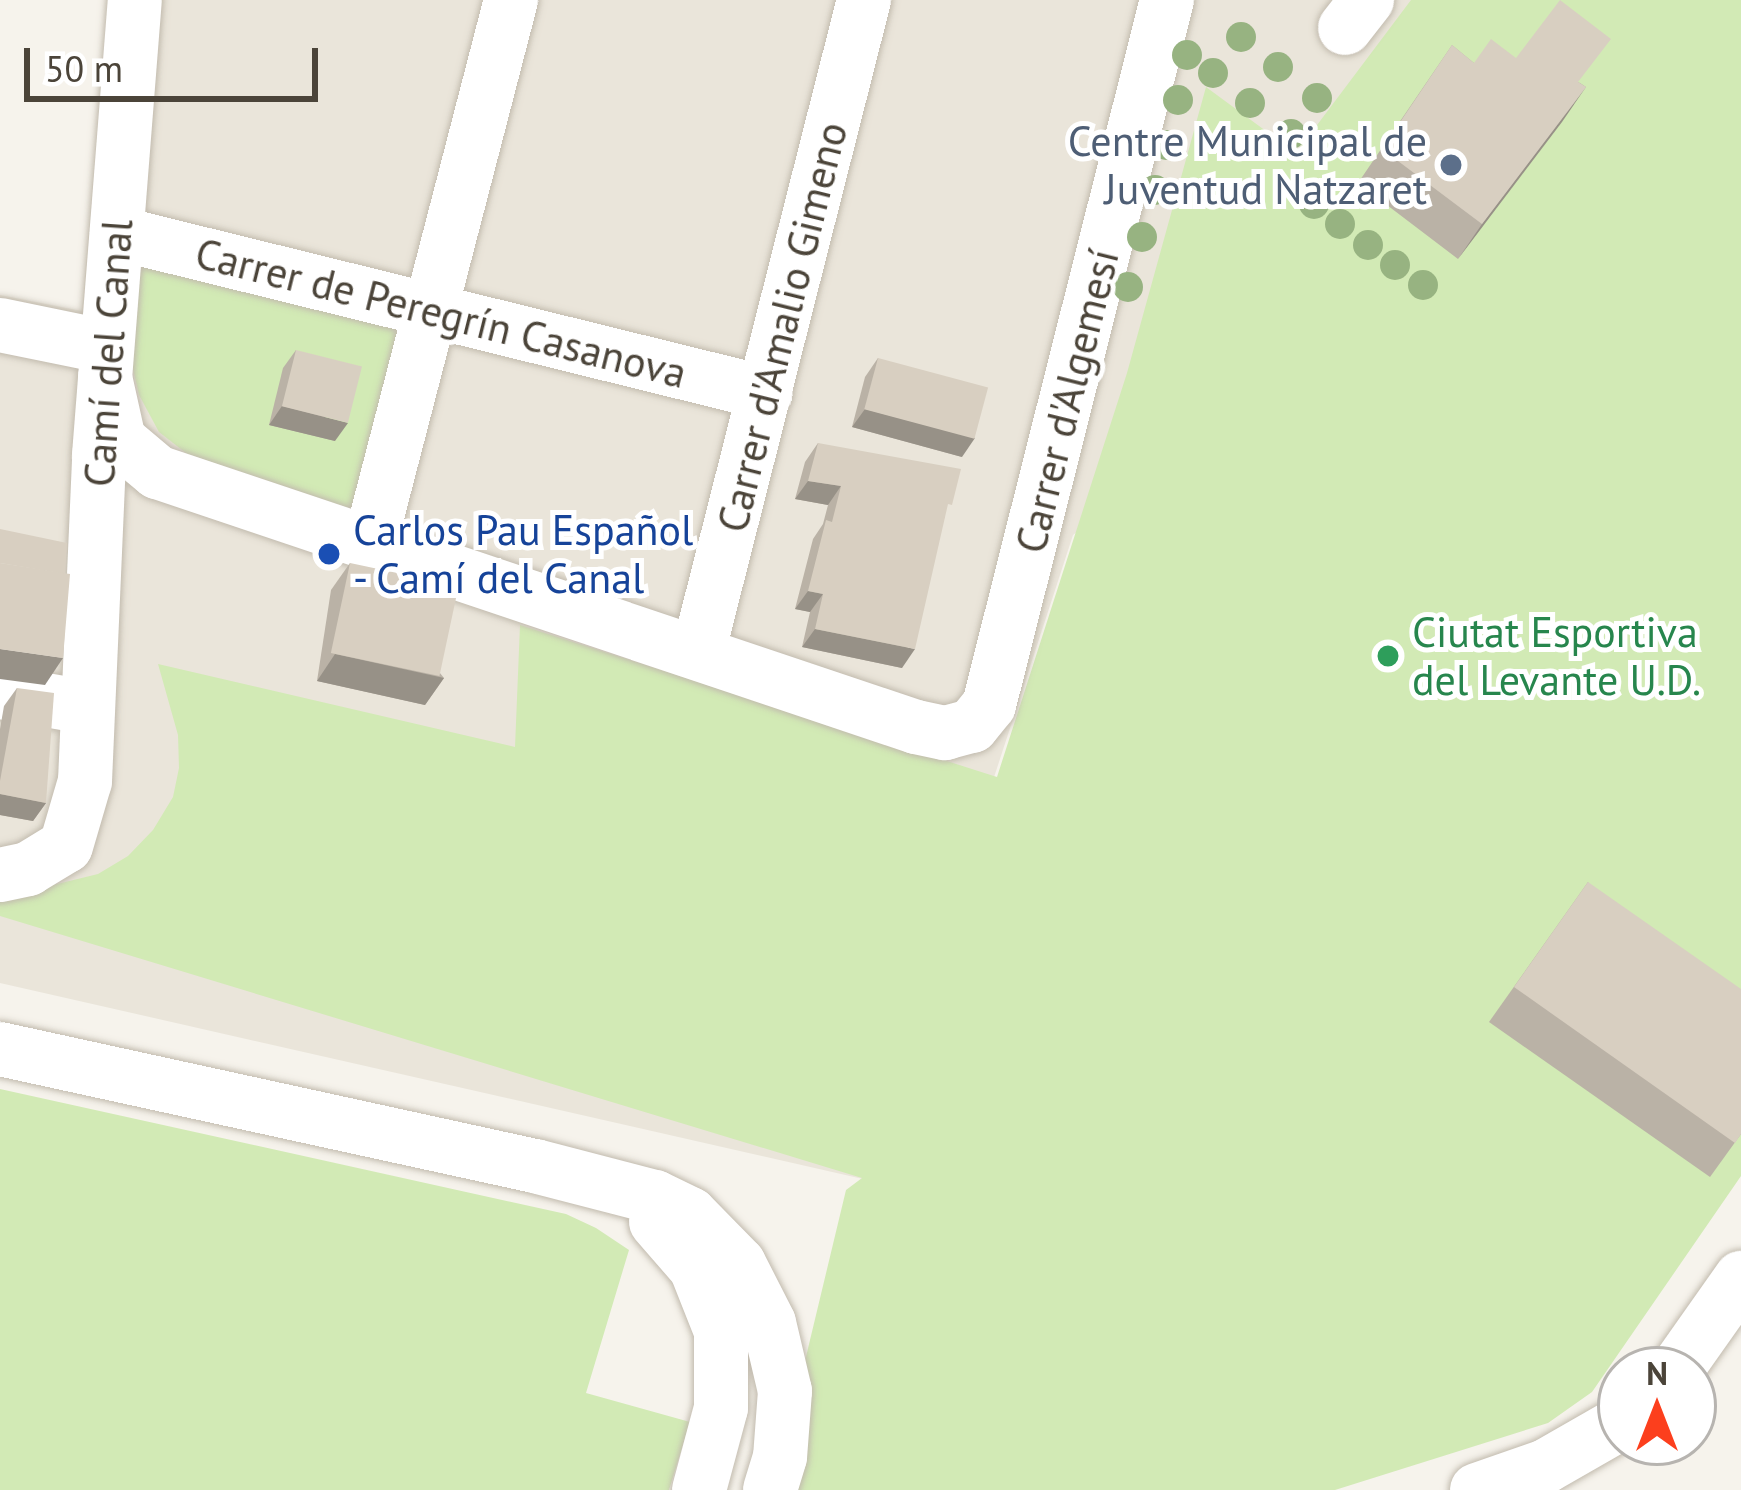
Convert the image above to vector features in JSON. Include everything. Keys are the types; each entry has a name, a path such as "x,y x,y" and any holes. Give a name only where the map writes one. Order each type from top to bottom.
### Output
{"street":[{"name":"Camí del Canal","path":"0,875 28,869 66,846 86,781 106,362 135,0"},
{"path":"370,543 511,0"},
{"name":"Carrer d'Amalio Gimeno","path":"698,652 864,0"},
{"name":"Carrer d'Algemesí","path":"698,652 916,728 945,733 972,726 989,705 1167,0"},
{"name":"Carrer de Peregrín Casanova","path":"117,233 766,393"},
{"path":"0,325 106,362 119,440 157,472 698,652"},
{"path":"37,546 97,557"},
{"path":"0,692 87,707"},
{"path":"0,1049 535,1166 655,1197 690,1214 739,1264 770,1322 784,1391 782,1440 770,1490"},
{"path":"535,1166 642,1212 681,1245 705,1286 722,1331 724,1382 699,1490"},
{"path":"1693,1346 1741,1279"},
{"path":"1477,1490 1546,1466 1597,1437"}],"shaded area":[{"path":"108,0 1741,0 1073,535 863,1179 0,983 0,295 82,311"}],"green space":[{"name":"Ciutat Esportiva del Levante U.D.","path":"1411,0 1741,0 1741,1176 1624,1346 1597,1346 1597,1385 1592,1392 1548,1423 1335,1490 774,1490 846,1190 862,1178 0,916 0,898 98,874 128,856 153,830 173,797 179,768 178,735 158,664 515,747 520,625 997,777 1127,373 1206,87 1296,153"},
{"path":"140,266 399,330 353,514 191,457 159,432 139,395 132,365"},
{"path":"0,1089 566,1214 596,1228 629,1250 586,1393 690,1422 669,1490 0,1490"}],"building":[{"name":"Centre Municipal de Juventud Natzaret","path":"1560,0 1611,39 1578,82 1586,87 1482,224 1382,149 1452,45 1474,63 1491,39 1516,58"},
{"path":"296,350 362,366 348,423 282,406"},
{"path":"878,358 988,388 974,439 864,409"},
{"path":"818,443 961,469 952,505 948,504 915,649 815,629 823,594 808,591 826,520 832,522 841,486 808,481"},
{"path":"0,529 67,543 65,574 0,563"},
{"path":"0,563 70,574 63,658 0,649"},
{"path":"350,563 459,586 439,676 331,653"},
{"path":"17,688 54,693 46,803 0,794"},
{"path":"1588,882 1741,989 1741,1134 1735,1143 1514,987"}],"place":[{"name":"Centre Municipal de Juventud Natzaret","path":"1451,165"},
{"name":"Carlos Pau Español - Camí del Canal","path":"329,554"},
{"name":"Ciutat Esportiva del Levante U.D.","path":"1388,656"}]}
